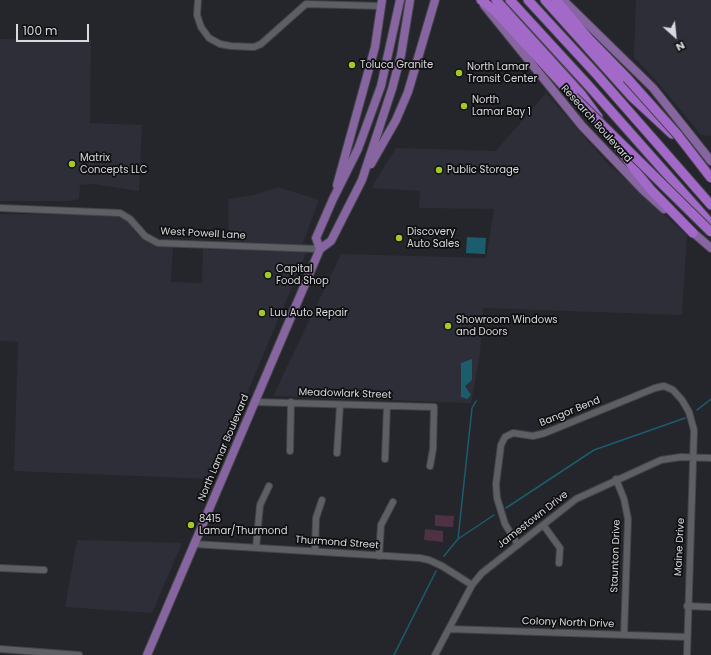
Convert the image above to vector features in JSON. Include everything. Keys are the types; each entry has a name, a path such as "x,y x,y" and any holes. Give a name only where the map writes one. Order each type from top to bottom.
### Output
{"highway":[{"path":"480,0 494,10 574,98 711,232"},
{"path":"496,0 581,94 642,179 693,233"},
{"path":"510,0 588,85 711,224"},
{"path":"528,0 598,76 711,205"},
{"path":"545,0 632,97 711,171"},
{"path":"556,0 589,39 663,118 711,178"}],"main road":[{"name":"North Lamar Boulevard","path":"320,249 316,238 333,199 351,164 370,117 390,52 400,0"},
{"name":"North Lamar Boulevard","path":"147,655 320,249 331,241 362,180 394,83 406,31 410,0"},
{"path":"362,180 391,130 407,96 435,0"},
{"name":"Research Boulevard","path":"480,0 582,126 643,190 711,248"},
{"path":"563,0 653,88 711,161"},
{"path":"333,199 370,66 378,33 382,3"}],"street":[{"path":"198,0 197,15 201,28 209,38 220,44 254,47 261,44 306,4 382,3"},
{"name":"West Powell Lane","path":"0,208 120,213 130,219 145,236 158,243 320,249"},
{"name":"Bangor Bend","path":"518,545 505,524 497,498 496,484 501,445 505,437 509,435 533,436 546,433 655,388 664,386 673,390 682,400 692,421 694,439"},
{"name":"Meadowlark Street","path":"254,402 434,407 434,449 430,466"},
{"path":"290,451 291,402"},
{"path":"337,453 340,405"},
{"path":"385,459 387,406"},
{"name":"Maine Drive","path":"687,655 687,606 694,439"},
{"name":"Jamestown Drive","path":"435,655 472,585 482,573 544,526 576,499 616,479 661,460 672,457 711,458"},
{"name":"Staunton Drive","path":"616,479 624,499 628,519 624,635"},
{"path":"256,548 260,505 269,486"},
{"path":"314,551 316,518 322,500"},
{"path":"379,556 381,525 393,502"},
{"path":"544,526 560,548 559,563"},
{"name":"Thurmond Street","path":"194,544 429,560 449,569 472,585"},
{"path":"0,568 44,570"},
{"path":"687,606 711,607"},
{"name":"Colony North Drive","path":"449,629 687,637"},
{"path":"0,649 79,655"}],"shaded area":[{"path":"636,0 711,0 711,136 701,135 660,85 634,57"},
{"path":"0,39 91,40 90,123 142,125 139,191 93,184 80,185 79,199 68,201 0,201"},
{"path":"546,93 608,164 687,235 682,315 483,308 480,353 471,403 273,396 341,254 486,258 494,209 419,208 420,191 371,188 396,148 496,151"},
{"path":"278,187 319,200 302,245 229,241 228,199 254,195"},
{"path":"0,214 112,215 129,222 137,235 154,244 173,247 171,282 202,283 203,249 307,251 211,479 14,471 18,342 0,341"},
{"path":"435,515 454,516 453,527 435,526"},
{"path":"425,529 443,531 443,542 424,540"},
{"path":"77,540 182,543 152,613 65,607"}],"water":[{"path":"467,237 486,238 485,254 466,253"},
{"path":"472,359 472,380 465,386 471,395 467,399 461,397 461,363"}],"waterway":[{"path":"697,410 711,399"},
{"path":"458,539 472,408 476,401"},
{"path":"506,508 594,450 685,418"},
{"path":"444,556 458,539 494,515"},
{"path":"394,655 436,571"}],"place":[{"name":"Toluca Granite","path":"352,65"},
{"name":"North Lamar Transit Center","path":"459,73"},
{"name":"North Lamar Bay 1","path":"464,106"},
{"name":"Matrix Concepts LLC","path":"72,164"},
{"name":"Public Storage","path":"439,170"},
{"name":"Discovery Auto Sales","path":"399,238"},
{"name":"Capital Food Shop","path":"268,275"},
{"name":"Luu Auto Repair","path":"262,313"},
{"name":"Showroom Windows and Doors","path":"448,326"},
{"name":"8415 Lamar/Thurmond","path":"191,525"}]}
